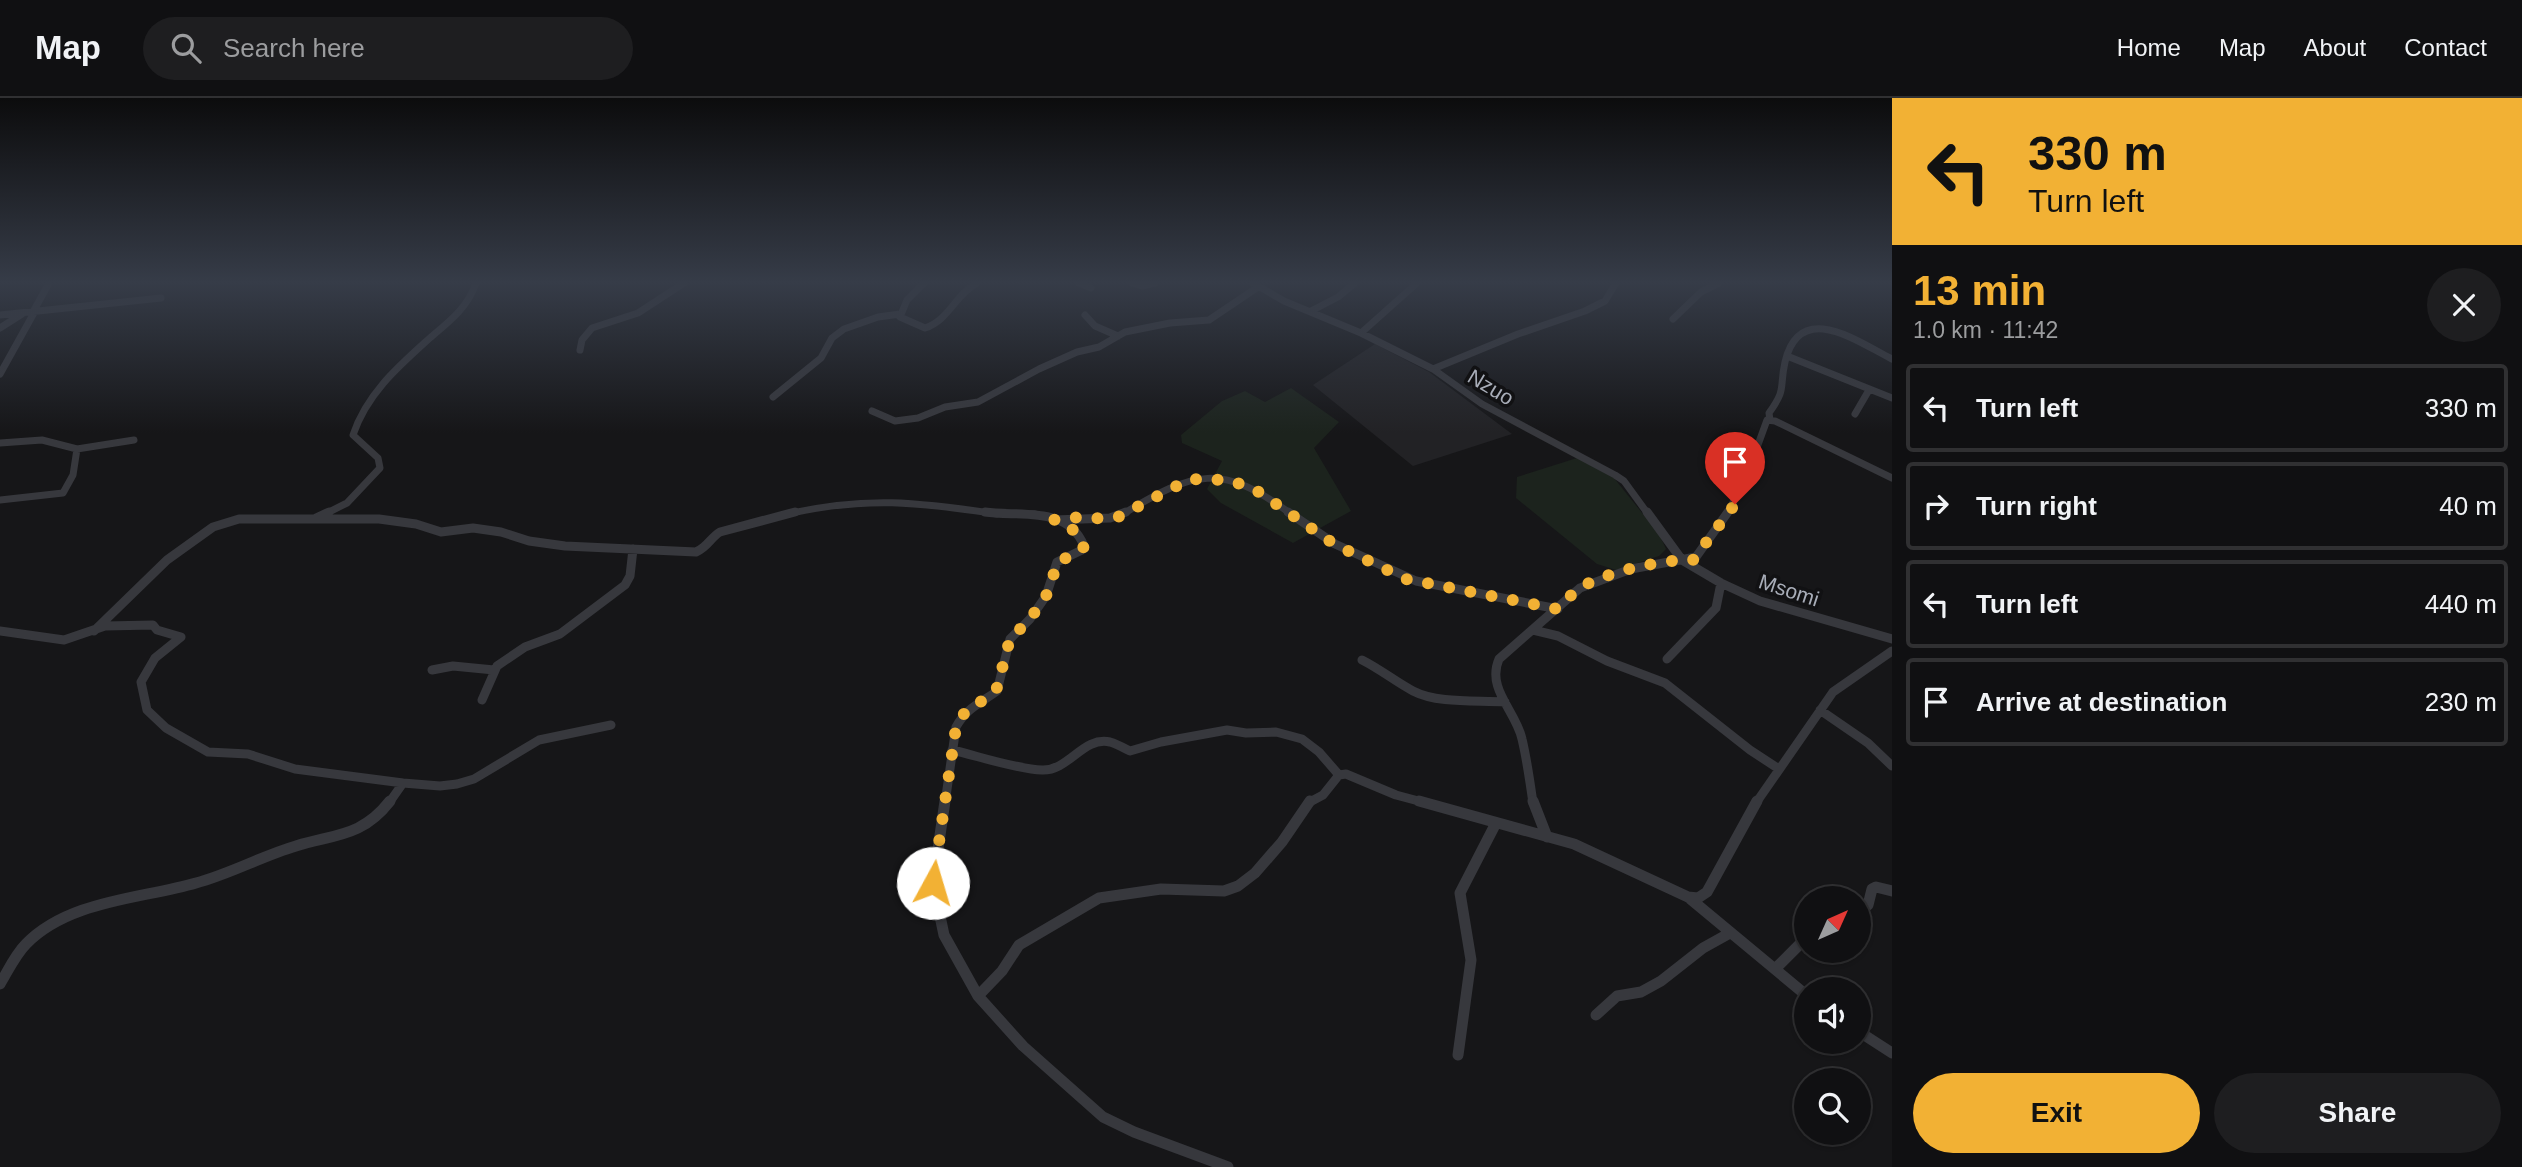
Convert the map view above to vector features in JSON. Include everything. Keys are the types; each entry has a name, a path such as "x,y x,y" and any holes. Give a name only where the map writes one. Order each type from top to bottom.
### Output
{"street":[{"path":"0,374 23,333"},
{"path":"313,519 346,503 380,468 378,458 353,435 360,415 385,381 435,333"},
{"path":"580,350 587,333"},
{"path":"773,397 821,358 832,338 840,333"},
{"path":"1111,333 1118,336"},
{"path":"872,411 895,421 918,418 945,407 978,402 1039,369 1077,352 1100,347 1128,333"},
{"name":"Nzuo","path":"1361,333 1433,369 1482,404 1624,481 1682,560"},
{"path":"1433,369 1521,333"},
{"path":"1770,421 1769,413 1781,397 1787,356 1800,333"},
{"path":"1837,333 1892,359"},
{"path":"1787,356 1892,398"},
{"path":"1855,414 1869,390"},
{"path":"1547,837 1534,809 1522,736 1496,684 1494,671 1499,659 1580,588 1592,581 1665,561 1693,560 1727,517 1754,463 1767,420 1892,478"},
{"path":"0,443 42,440 77,449 134,440"},
{"path":"0,500 63,493 73,475 77,449"},
{"path":"1054,520 1072,517 1106,520 1118,517 1190,479 1228,480 1253,488 1334,544 1406,579 1558,609"},
{"path":"94,631 155,570 213,527 248,518 398,521 441,532 472,528 565,546 696,552 706,548 713,536 720,532 797,510 845,503 889,501 936,504 969,512 1038,514 1072,528 1083,539 1082,550 1058,562 1046,596 1030,619 1010,639 996,691 961,715 956,727 933,883 944,935 978,996 1023,1046 1103,1117 1134,1132 1228,1167"},
{"path":"482,700 494,670 525,647 559,634 620,590 630,576 633,549"},
{"name":"Msomi","path":"1682,560 1721,583 1760,601 1892,639"},
{"path":"1667,659 1693,635 1719,603 1721,583"},
{"path":"0,631 64,640 105,626 153,625 157,630 181,637 155,658 141,682 147,710 166,728 208,752 248,754 295,769 404,783 440,786 457,784 474,779 539,740 611,725"},
{"path":"1533,630 1558,636 1607,660 1665,683 1750,750 1779,769"},
{"path":"1688,897 1698,898 1707,892 1747,816 1833,692 1892,651"},
{"path":"1362,660 1386,672 1415,692 1443,698 1505,702"},
{"path":"432,670 453,666 494,670"},
{"path":"1820,710 1868,743 1892,766"},
{"path":"952,750 1042,771 1060,768 1090,745 1099,742 1110,742 1130,751 1161,742 1227,730 1246,733 1276,732 1302,739 1319,752 1339,775"},
{"path":"978,996 1002,971 1019,945 1099,898 1161,889 1224,891 1238,886 1255,873 1282,842 1309,802 1323,795 1339,775 1346,774 1396,794 1574,844 1688,897 1794,985"},
{"path":"0,984 27,943 55,924 131,897 198,883 280,850 356,833 375,819 404,783"},
{"path":"1458,1055 1471,960 1460,893 1496,823"},
{"path":"1871,893 1876,887 1892,891"},
{"path":"1595,1015 1617,996 1641,992 1661,981 1703,948 1730,933"},
{"path":"1774,969 1794,950"},
{"path":"1871,1039 1892,1053"}],"shaded area":[{"path":"1375,344 1429,372 1512,434 1413,466 1313,385"},
{"path":"1291,388 1339,422 1314,448 1351,511 1293,543 1221,503 1207,489 1222,461 1182,443 1181,435 1222,401 1245,391 1265,402"},
{"path":"1577,458 1614,478 1659,534 1666,549 1659,556 1616,570 1597,564 1516,498 1517,477"}],"route":[{"path":"933,883 956,727 961,715 996,691 1010,639 1030,619 1046,596 1058,562 1082,550 1084,546 1083,539 1072,528 1054,520 1063,517 1106,520 1118,517 1190,479 1214,477 1253,488 1334,544 1406,579 1558,609 1580,588 1592,581 1665,561 1693,560 1735,504"}]}
